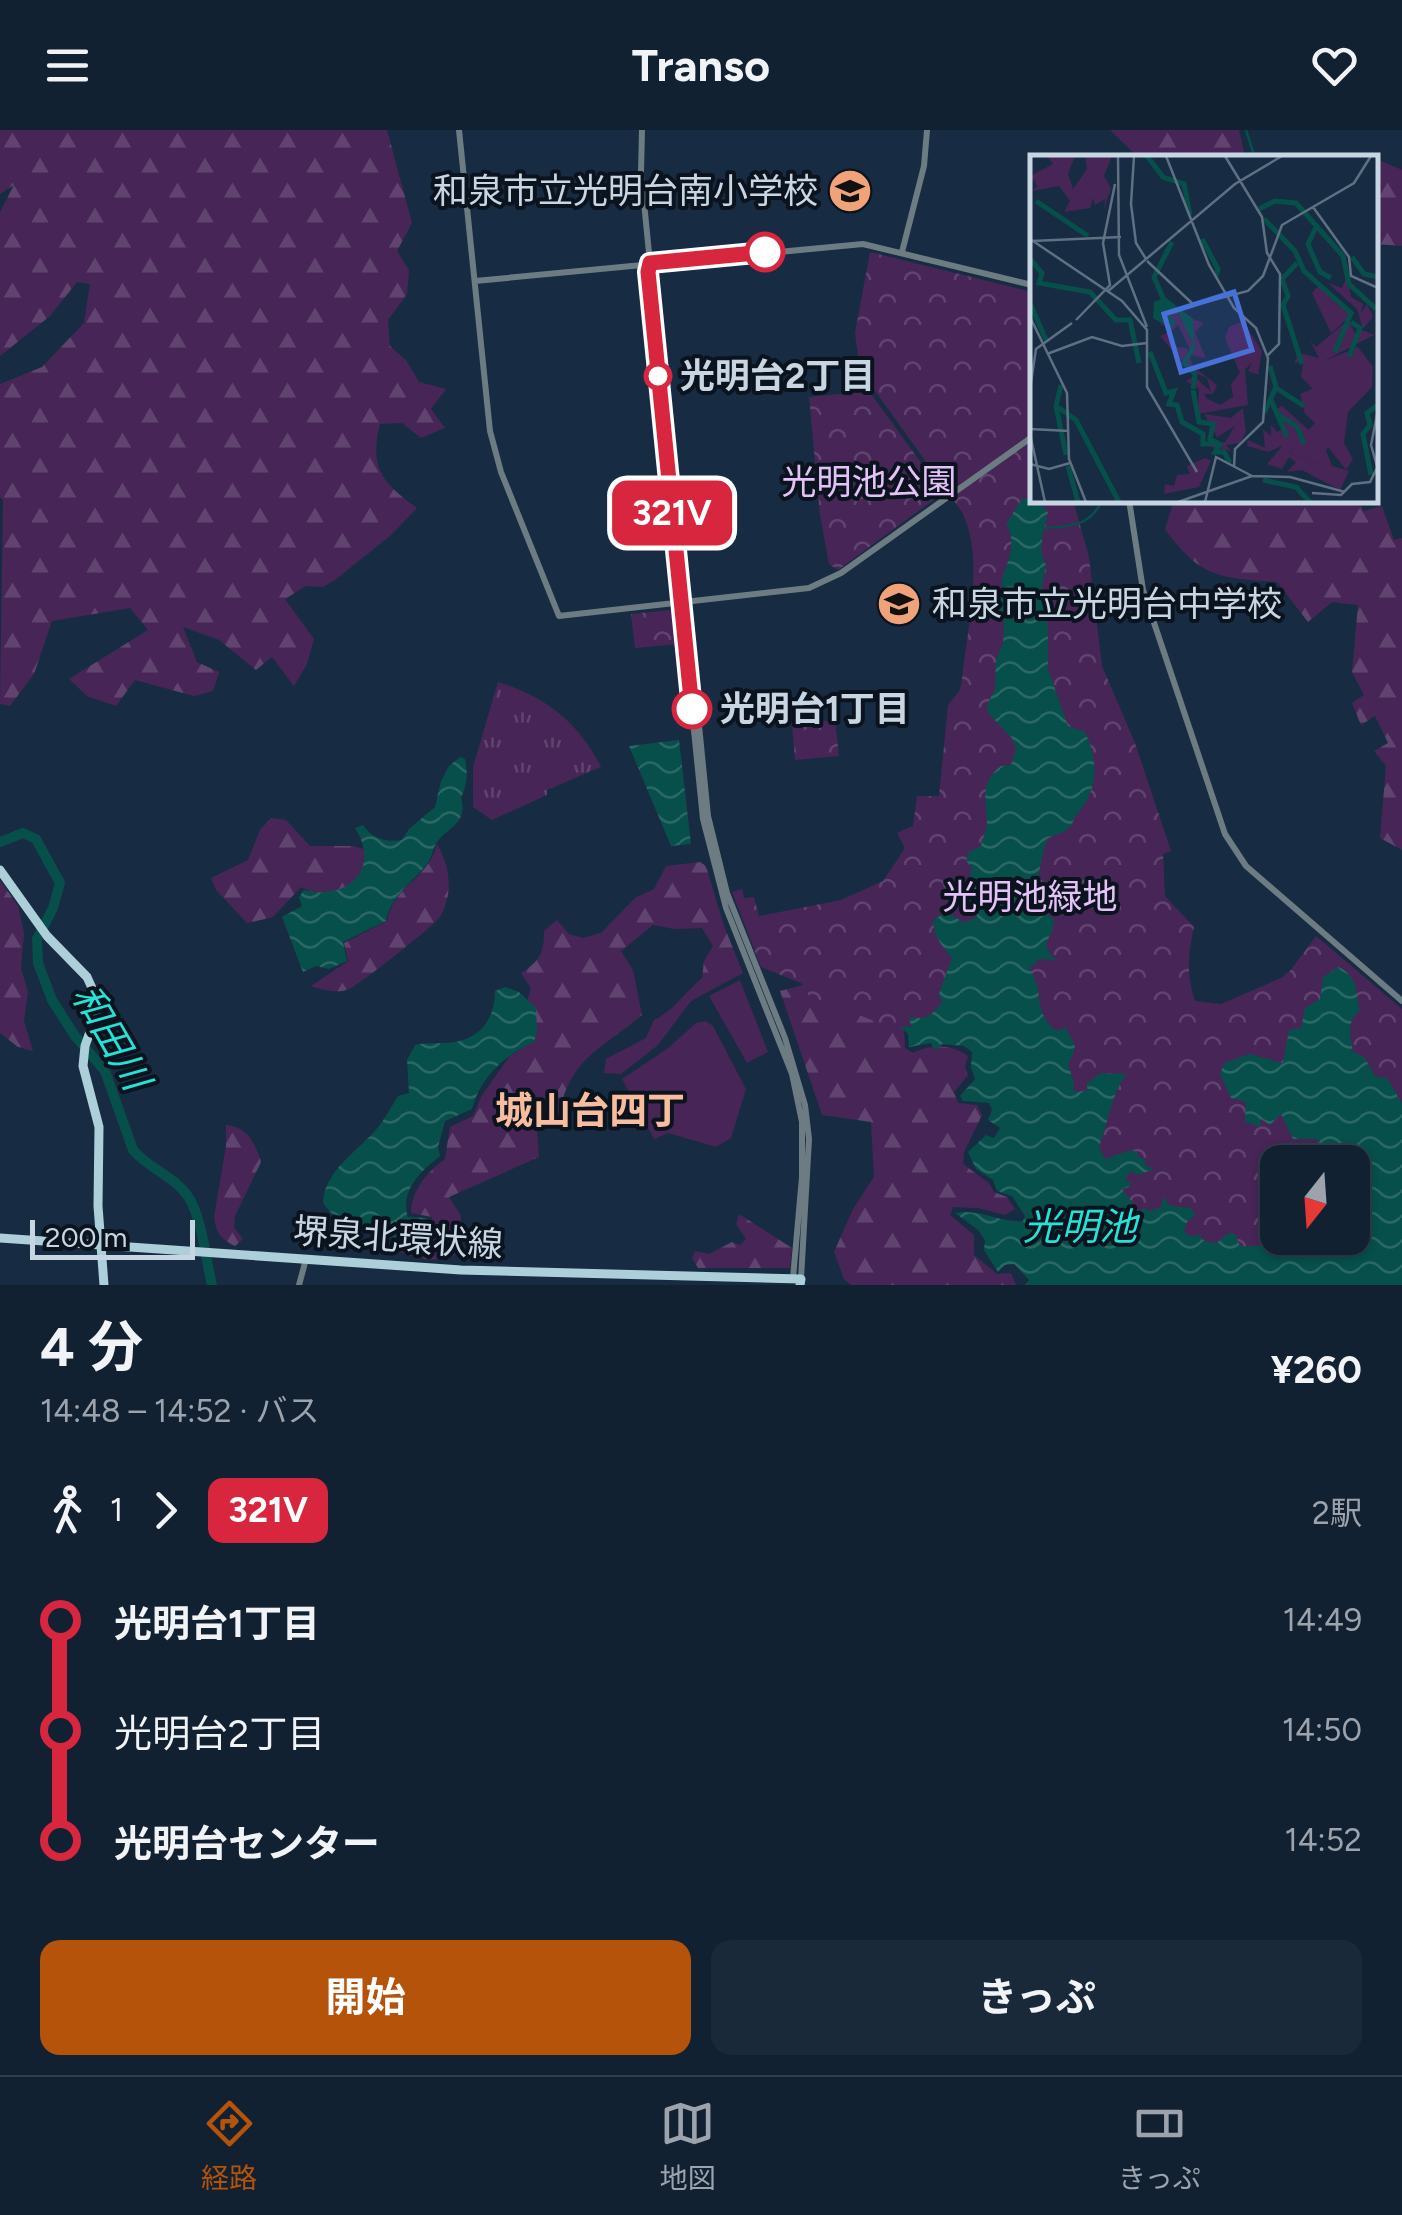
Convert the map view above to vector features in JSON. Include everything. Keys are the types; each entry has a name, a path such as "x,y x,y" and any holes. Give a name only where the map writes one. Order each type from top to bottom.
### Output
{"main road":[{"path":"0,870 46,934 88,976 95,990 98,1009 83,1066 99,1127 98,1206 104,1285"},
{"name":"堺泉北環状線","path":"0,1238 542,1274 796,1282"}],"street":[{"path":"459,130 486,410 494,450 559,616 809,588 840,574 1030,438"},
{"path":"642,130 648,272 684,602 698,777 711,856 726,908 792,1074 800,1108 802,1177 796,1282"},
{"path":"902,252 927,151 926,130"},
{"path":"474,281 863,244 1030,284"},
{"path":"1129,502 1144,590 1225,834 1246,866 1402,1000"},
{"path":"299,1285 306,1259"}],"green space":[{"path":"0,130 387,130 412,223 397,251 409,270 407,294 388,320 390,346 406,360 419,382 446,389 431,409 445,428 421,438 402,423 380,424 376,452 381,473 417,508 391,535 335,580 323,587 306,586 285,599 314,639 307,664 294,686 272,657 256,670 219,640 183,627 197,662 219,672 213,691 194,696 135,680 116,706 87,696 69,679 148,630 130,608 52,621 34,674 10,706 0,704 0,384 42,367 84,323 90,284 77,282 50,316 0,356 0,212 14,185 0,194"},
{"path":"1110,130 1239,130 1245,155 1136,155"},
{"path":"1377,159 1402,170 1402,246 1377,244"},
{"name":"光明池緑地","path":"870,252 1030,292 1030,502 1074,502 1089,557 1102,666 1135,743 1171,851 1163,854 1165,896 1194,927 1189,964 1195,1001 1221,1004 1281,978 1316,936 1402,1009 1402,1191 1370,1172 1370,1145 1260,1145 1261,1255 1216,1264 1095,1203 1036,1053 892,1028 854,1013 808,1004 808,989 801,983 761,967 732,892 742,889 744,898 754,897 759,916 841,900 883,881 905,848 897,833 913,826 917,796 939,796 948,705 960,690 962,679 972,594 969,530 962,512 873,388 859,362 855,333"},
{"name":"光明池公園","path":"869,391 943,493 838,570 829,564 820,515 809,397"},
{"path":"1187,502 1360,502 1363,511 1382,506 1394,540 1402,538 1402,850 1380,838 1386,766 1374,751 1388,743 1375,716 1361,725 1352,703 1364,695 1352,672 1358,605 1332,602 1308,622 1277,582 1240,579 1201,566 1165,529 1172,506"},
{"path":"670,610 676,616 679,644 635,648 631,614"},
{"path":"498,682 531,695 559,713 582,737 601,767 492,820 473,807 473,767"},
{"path":"835,720 839,756 795,760 792,724"},
{"path":"271,818 286,820 310,846 353,846 367,850 365,875 352,889 324,898 301,887 273,917 247,923 216,890 211,878 248,860 260,830"},
{"path":"437,844 449,880 440,917 349,989 335,991 311,986 348,961 344,943 387,921 397,898 427,866"},
{"path":"700,862 706,866 743,973 691,1001 658,1045 621,1074 604,1073 606,1059 646,1038 654,1020 702,978 704,961 713,946 702,928 653,925 621,951 633,970 642,1015 576,1071 556,1124 537,1131 539,1157 449,1197 461,1216 458,1253 442,1259 424,1259 391,1247 395,1243 418,1244 434,1229 432,1217 411,1213 417,1189 445,1159 450,1127 473,1116 481,1097 509,1057 532,1041 536,1015 527,1002 531,988 521,973 540,956 544,931 557,920 569,934 583,938 601,933 635,898 654,889 666,866"},
{"path":"0,880 18,906 24,933 21,968 28,992 24,1021 33,1051 18,1047 0,1033"},
{"path":"830,978 903,1013 905,1048 913,1053 940,1047 968,1056 968,1075 954,1092 958,1103 977,1105 982,1115 964,1152 963,1164 989,1183 994,1192 1007,1197 1015,1209 1005,1215 953,1207 950,1215 974,1235 974,1255 997,1274 1011,1273 1016,1285 851,1285 844,1279 834,1252 853,1209 874,1177 871,1122 822,1115 780,991"},
{"path":"740,980 768,1052 747,1063 709,996"},
{"path":"706,1021 713,1026 746,1089 731,1138 716,1147 668,1133 654,1139 622,1079 667,1049 696,1023"},
{"path":"226,1125 250,1137 261,1162 235,1216 234,1227 243,1239 235,1246 220,1235 214,1217"},
{"path":"739,1214 792,1248 790,1268 698,1268 692,1258 695,1251 709,1254 732,1242 740,1245 746,1239 736,1224"}],"water":[{"name":"光明池","path":"1030,497 1030,502 1037,502 1048,512 1041,545 1046,565 1042,586 1048,669 1068,726 1085,732 1093,754 1094,776 1089,796 1070,827 1047,839 1039,871 1041,904 1054,919 1047,949 1057,960 1038,959 1030,966 1045,1018 1057,1031 1065,1027 1074,1044 1068,1065 1073,1090 1088,1090 1086,1084 1101,1073 1126,1074 1113,1100 1099,1147 1105,1159 1131,1150 1145,1159 1145,1165 1154,1169 1138,1175 1130,1171 1125,1181 1131,1182 1129,1187 1122,1189 1140,1212 1143,1208 1149,1211 1161,1207 1163,1197 1171,1206 1191,1208 1195,1215 1184,1231 1189,1236 1200,1235 1214,1243 1235,1234 1240,1246 1260,1246 1260,1255 1370,1255 1370,1145 1319,1145 1317,1139 1293,1139 1281,1114 1270,1125 1261,1119 1260,1127 1245,1122 1246,1102 1231,1098 1220,1074 1224,1063 1249,1054 1283,1063 1289,1030 1301,1028 1305,1008 1320,999 1323,977 1338,967 1352,979 1360,1010 1351,1024 1353,1052 1364,1057 1375,1076 1388,1079 1402,1104 1402,1285 1025,1285 1029,1280 1014,1264 1005,1265 998,1272 984,1250 985,1240 978,1230 955,1213 973,1212 1014,1221 1023,1221 1025,1216 1012,1196 997,1191 993,1180 976,1169 968,1152 986,1135 994,1138 1000,1128 988,1120 992,1110 989,1103 963,1101 960,1096 975,1079 972,1052 964,1046 942,1044 933,1048 931,1043 909,1047 908,1034 900,1026 912,1027 911,1017 930,1015 942,1002 939,994 952,957 939,940 933,920 946,912 965,923 977,916 966,894 972,867 966,861 969,852 981,846 985,833 987,784 1001,766 1011,765 1016,748 988,713 987,705 995,689 996,660 1003,643 1004,626 998,601 1005,593 1001,582 1011,546 1006,524 1022,499"},
{"path":"679,740 691,844 671,846 629,746"},
{"path":"460,757 465,759 467,773 460,819 437,842 427,864 397,897 386,921 343,942 347,961 329,969 316,966 303,972 282,917 302,906 299,897 304,890 333,891 355,879 364,857 355,828 363,825 379,838 402,840 435,807 441,781 449,766"},
{"path":"505,987 519,992 536,1008 534,1042 495,1068 472,1109 445,1121 438,1147 440,1156 420,1175 407,1198 408,1217 427,1218 419,1237 401,1240 331,1213 323,1203 335,1172 378,1127 398,1096 409,1093 407,1060 415,1045 455,1042 473,1035 490,1017 495,991"}],"waterway":[{"path":"1246,130 1254,155"},
{"path":"1041,528 1084,521 1101,502"},
{"name":"和田川","path":"0,842 23,833 36,839 60,883 53,908 37,939 38,963 52,1000 75,1036 105,1071 133,1150 189,1198 212,1285"}],"bus line":[{"name":"321V","path":"692,709 648,272 650,263 765,252"}],"place":[{"name":"和泉市立光明台南小学校","path":"850,191"},
{"name":"光明台2丁目","path":"658,376"},
{"name":"和泉市立光明台中学校","path":"899,604"},
{"name":"光明台1丁目","path":"692,709"}],"district":[{"name":"城山台四丁","path":"590,1111"}]}
